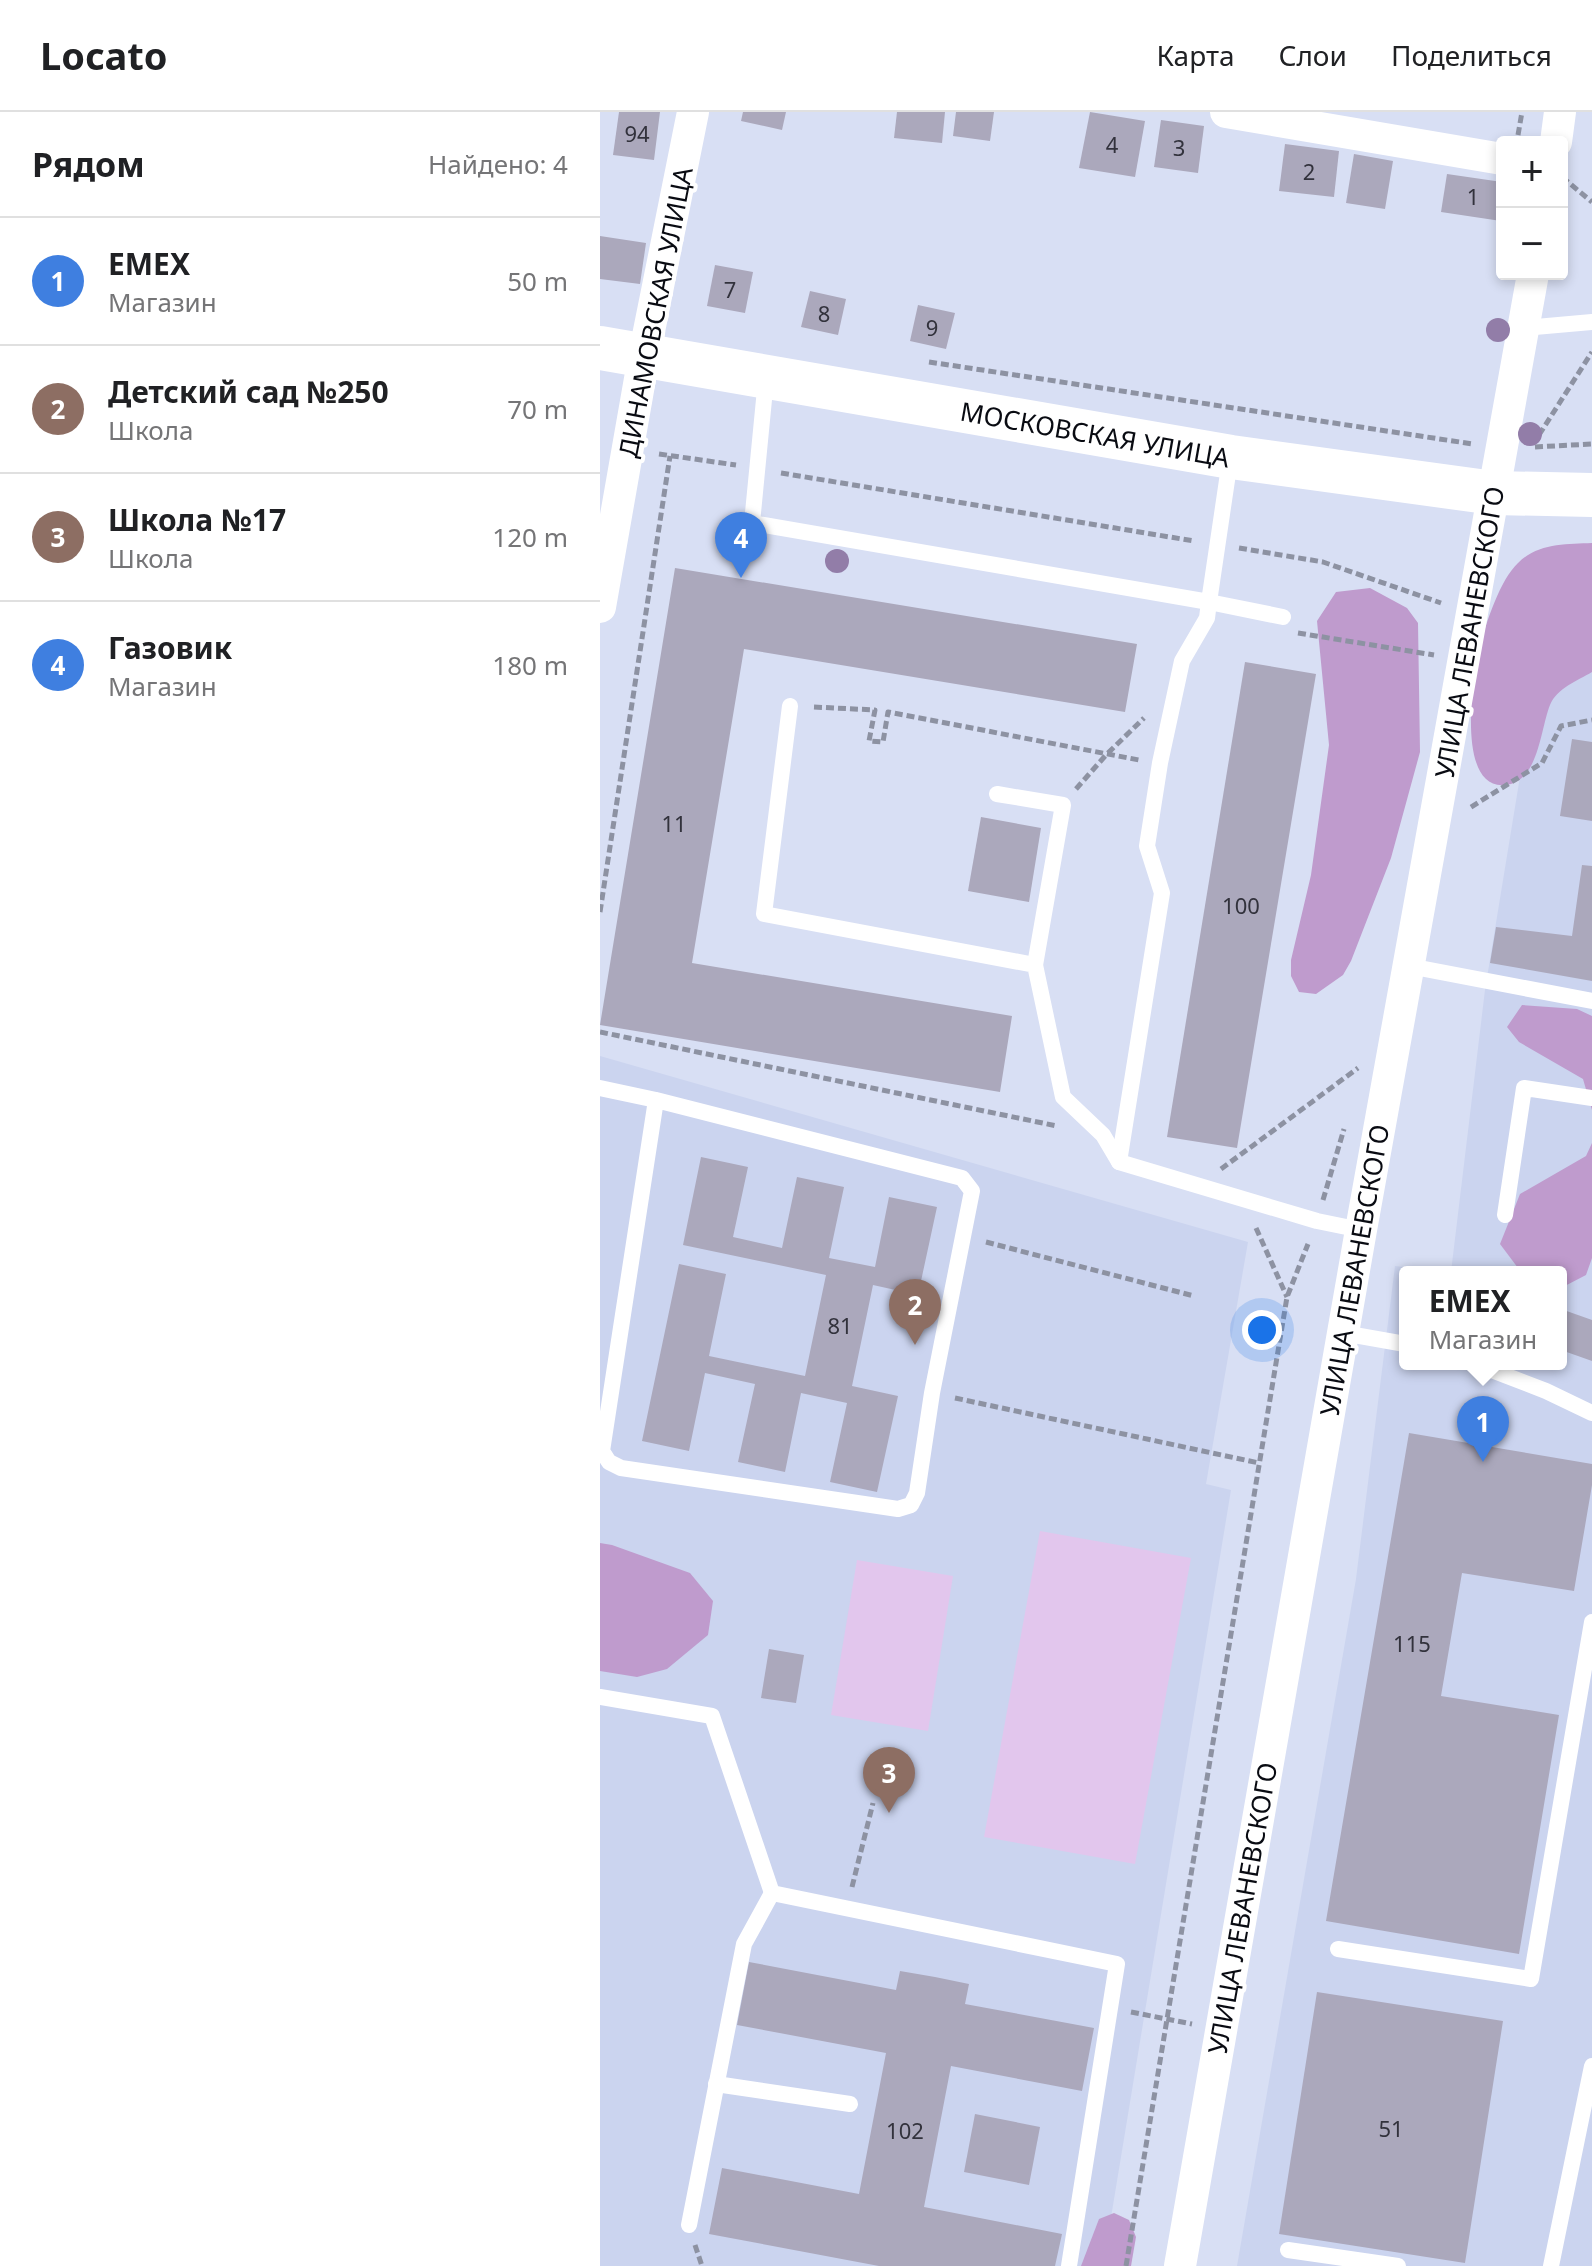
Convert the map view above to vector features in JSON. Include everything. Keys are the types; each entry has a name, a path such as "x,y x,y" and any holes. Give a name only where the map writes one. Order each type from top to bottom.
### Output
{"street":[{"name":"ДИНАМОВСКАЯ УЛИЦА","path":"600,607 644,356 693,112"},
{"path":"1226,112 1496,158"},
{"path":"1557,136 1560,112"},
{"name":"УЛИЦА ЛЕВАНЕВСКОГО","path":"1180,2266 1361,1230 1532,280"},
{"name":"МОСКОВСКАЯ УЛИЦА","path":"600,348 1231,457 1494,493 1592,495"}],"lane":[{"path":"1523,328 1592,322"},
{"path":"766,378 752,523 1209,602 1284,624"},
{"path":"1119,1162 1162,893 1147,846 1160,763 1182,661 1207,618 1231,457"},
{"path":"790,706 764,914 1035,965"},
{"path":"997,794 1063,805 1035,965 1063,1097 1103,1135 1119,1162 1317,1221 1361,1230"},
{"path":"1409,966 1592,1001"},
{"path":"600,1088 656,1100 962,1178 972,1191 932,1393 917,1493 911,1505 898,1509 621,1468 609,1462 602,1451 656,1100"},
{"path":"1505,1215 1524,1088 1592,1098"},
{"path":"1343,1333 1399,1343"},
{"path":"1492,1370 1592,1413"},
{"path":"1338,1949 1531,1979 1592,1622"},
{"path":"600,1697 712,1716 772,1893 744,1944 689,2225"},
{"path":"772,1893 1117,1964 1069,2266"},
{"path":"1551,2266 1592,2066"},
{"path":"716,2084 850,2104"},
{"path":"1288,2250 1398,2266"}],"path":[{"path":"1518,136 1522,112"},
{"path":"1568,182 1592,202"},
{"path":"1592,352 1531,447 1592,444"},
{"path":"920,361 1501,448"},
{"path":"628,450 757,468 1323,562 1472,615"},
{"path":"600,912 670,456"},
{"path":"1284,624 1443,656"},
{"path":"1063,805 1106,755 1176,687"},
{"path":"790,706 875,710 869,741 883,742 888,712 1160,763"},
{"path":"1433,831 1542,763 1561,726 1592,720"},
{"path":"600,1032 1103,1135"},
{"path":"1199,1185 1362,1065 1358,1080"},
{"path":"1126,2266 1287,1297 1317,1221 1345,1124"},
{"path":"1208,1165 1236,1172"},
{"path":"962,1236 1194,1296"},
{"path":"932,1393 1259,1463"},
{"path":"847,1908 873,1803"},
{"path":"1110,2008 1221,2030"}],"shaded area":[{"path":"1592,543 1592,672 1553,699 1538,750 1528,771 1511,784 1493,783 1481,772 1474,754 1471,705 1477,659 1495,601 1511,570 1526,556 1553,546"},
{"path":"1370,588 1407,608 1418,623 1420,752 1391,858 1351,961 1343,975 1316,994 1299,992 1291,976 1291,960 1311,875 1329,745 1317,621 1336,592"},
{"path":"1592,665 1592,2266 1237,2266 1356,1579 1395,1266 1399,1267 1399,1370 1567,1370 1567,1266 1452,1266 1485,990 1537,673"},
{"path":"1522,1005 1577,1009 1592,1016 1592,1110 1583,1079 1519,1042 1507,1027"},
{"path":"600,1056 1248,1242 1206,1484 1231,1490 1103,2266 600,2266"},
{"path":"1592,1143 1592,1258 1586,1275 1567,1285 1567,1266 1516,1266 1500,1244 1520,1194 1586,1156"},
{"path":"1040,1531 1191,1558 1135,1864 984,1837"},
{"path":"600,1543 690,1573 713,1601 708,1635 667,1669 637,1677 600,1671"},
{"path":"857,1560 953,1576 928,1731 831,1715"},
{"path":"1114,2213 1129,2220 1136,2237 1131,2266 1081,2266 1099,2219"}],"building":[{"path":"619,112 660,112 654,160 613,155"},
{"path":"743,112 786,112 782,130 741,121"},
{"path":"897,112 945,112 942,143 894,138"},
{"path":"956,112 994,112 990,141 953,136"},
{"path":"1090,112 1145,121 1135,177 1079,168"},
{"path":"1161,120 1204,126 1198,173 1154,167"},
{"path":"1285,144 1339,151 1334,197 1279,191"},
{"path":"1354,154 1393,161 1385,209 1346,203"},
{"path":"1447,174 1496,181 1496,220 1441,212"},
{"path":"600,236 646,243 640,284 600,279"},
{"path":"715,265 753,272 745,313 707,306"},
{"path":"810,291 846,299 838,335 801,327"},
{"path":"918,305 955,313 946,349 910,341"},
{"path":"675,568 1137,644 1125,712 744,649 692,963 1012,1016 1000,1092 600,1025"},
{"path":"1245,662 1316,674 1237,1148 1167,1137"},
{"path":"1572,739 1592,742 1592,821 1560,816"},
{"path":"981,817 1041,828 1029,902 968,891"},
{"path":"1582,865 1592,866 1592,981 1490,963 1496,927 1572,936"},
{"path":"701,1157 748,1167 733,1237 782,1248 797,1177 844,1187 829,1258 875,1267 889,1197 937,1207 918,1295 873,1285 852,1386 898,1396 877,1492 830,1482 847,1403 801,1393 785,1472 738,1462 755,1384 705,1373 689,1451 642,1441 679,1264 726,1274 709,1356 805,1376 826,1275 683,1245"},
{"path":"1567,1311 1592,1320 1592,1361 1567,1352"},
{"path":"1409,1433 1592,1464 1592,1485 1574,1591 1462,1573 1441,1696 1559,1715 1519,1954 1326,1921"},
{"path":"769,1649 804,1655 796,1703 761,1698"},
{"path":"749,1962 896,1990 900,1971 935,1977 969,1984 965,2004 1094,2028 1082,2091 951,2066 924,2207 1062,2234 1055,2266 879,2266 709,2234 722,2168 859,2194 886,2053 737,2025"},
{"path":"1317,1992 1503,2021 1465,2263 1279,2234"},
{"path":"975,2114 1040,2127 1029,2185 964,2172"}],"place":[{"name":"Газовик","path":"741,578"},
{"name":"Детский сад №250","path":"915,1345"},
{"name":"EMEX","path":"1483,1462"},
{"name":"Школа №17","path":"889,1813"}]}
